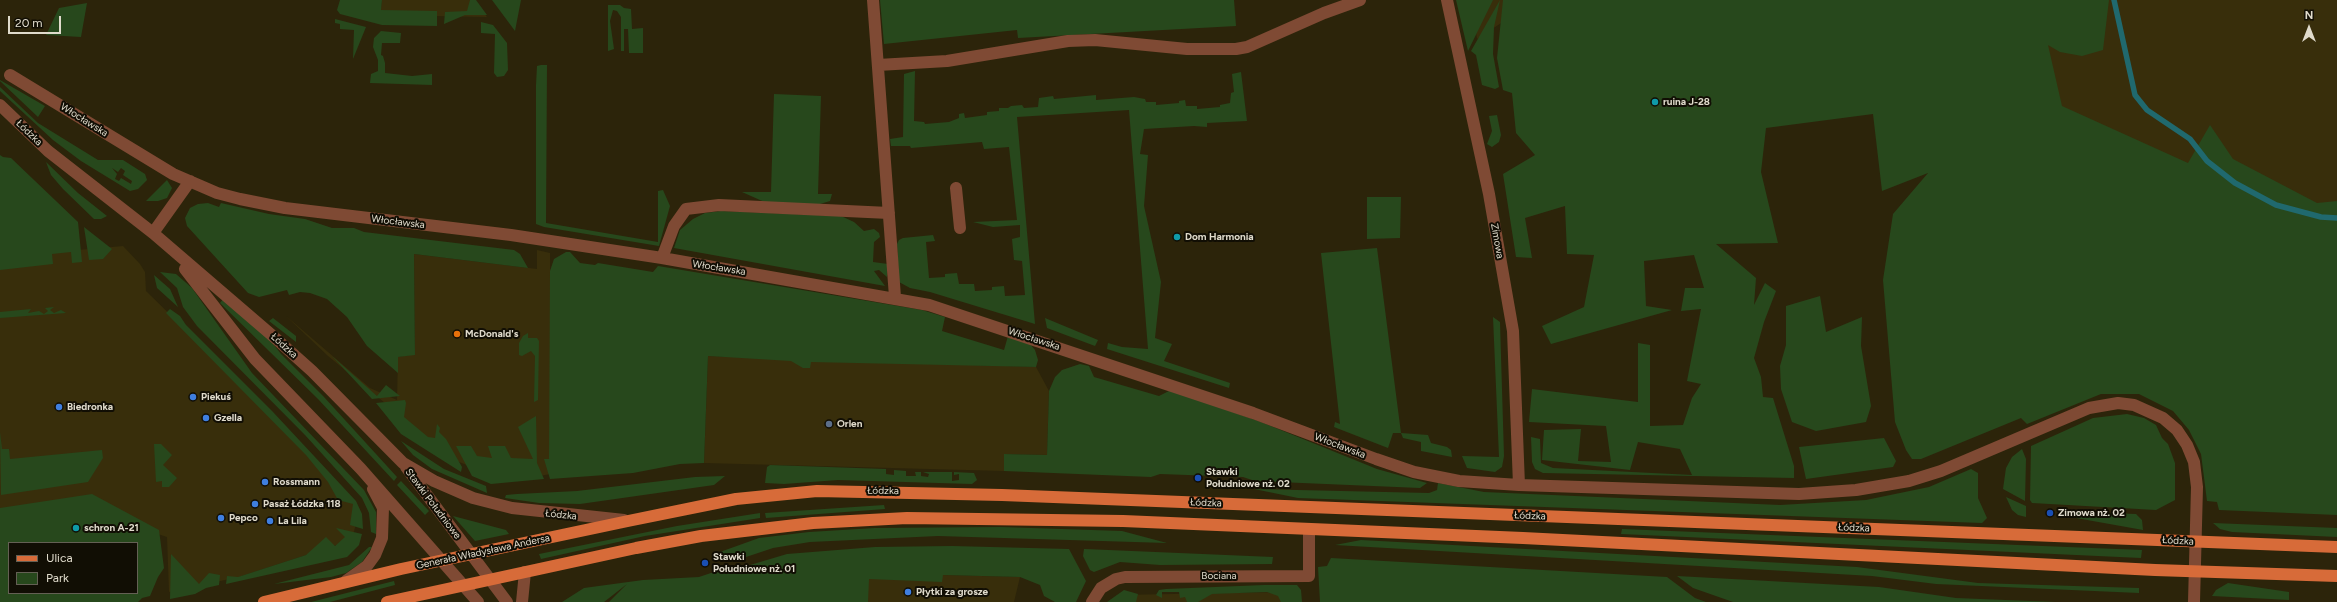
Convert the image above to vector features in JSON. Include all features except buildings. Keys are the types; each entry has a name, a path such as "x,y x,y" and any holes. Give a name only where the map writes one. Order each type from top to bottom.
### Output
{"main road":[{"name":"Łódzka","path":"628,520 736,499 817,491 862,491 2337,547"},
{"path":"387,602 690,538 768,527 838,521 996,518 1309,529 2195,571 2337,576"},
{"name":"Generała Władysława Andersa","path":"264,602 628,520"}],"street":[{"path":"873,0 895,297"},
{"path":"878,65 947,61 1068,41 1095,40 1187,49 1236,49 1248,47 1324,13 1360,0"},
{"name":"Zimowa","path":"1448,0 1489,194 1513,331 1519,485"},
{"name":"Włocławska","path":"10,75 151,161 217,193 273,206 511,235 662,258 895,297 929,305 1253,413 1376,459 1433,476 1459,481 1519,485 1799,494 1856,490 1924,477 1994,450 2089,408 2118,403 2148,410 2163,418 2177,430 2187,445 2194,462 2197,487 2194,602"},
{"name":"Łódzka","path":"0,105 48,151 153,233 303,363 403,463 434,481 473,498 507,507 543,513 628,520"},
{"path":"153,233 190,181"},
{"path":"956,188 960,228"},
{"path":"662,258 674,226 686,209 719,205 889,213"},
{"name":"Łódzka","path":"171,250 255,359 361,469 443,561"},
{"name":"Stawki Południowe","path":"403,463 489,580 507,602"},
{"name":"Generała Władysława Andersa","path":"338,585 358,574 367,566 375,555 382,538 383,508 361,469"},
{"name":"Bociana","path":"1092,602 1101,588 1116,579 1125,577 1309,576 1309,529"},
{"path":"443,561 478,602"},
{"path":"522,602 525,572"}],"shaded area":[{"path":"382,0 474,0 487,17 380,15"},
{"path":"1471,0 1536,0 1477,39"},
{"path":"1833,0 2337,0 2337,425"},
{"path":"123,246 140,264 145,272 146,291 295,437 359,511 352,540 239,577 169,592 167,537 158,534 26,521 0,551 0,257"},
{"path":"537,250 550,253 550,474 510,482 454,460 328,356 286,316 370,388 397,400 398,357 415,354 414,254 537,269"},
{"path":"708,356 1036,367 1049,391 1047,455 1004,454 1004,471 704,463"},
{"path":"856,572 1020,577 1014,602 850,602"},
{"path":"1284,592 1284,602 1113,602 1117,595"}],"green space":[{"path":"340,0 382,0 381,10 437,11 437,26 382,25 340,14 337,10"},
{"path":"470,0 476,0 487,15 465,15 444,24 445,12 467,11"},
{"path":"492,0 521,0 515,31"},
{"path":"880,0 1234,0 1236,26 1018,38 1017,30 884,44"},
{"path":"1456,0 1493,0 1468,51"},
{"path":"1500,0 1494,27 1493,54 1499,87 1495,89 1482,85 1476,55 1471,51"},
{"path":"1503,0 2109,0 2103,50 2082,56 2060,52 2048,45 2062,106 2188,163 2210,125 2233,159 2317,203 2337,201 2337,515 2219,510 2217,502 2207,501 2201,454 2189,430 2173,411 2139,394 2101,394 2027,424 2021,418 1921,459 1912,459 1906,450 1895,422 1883,280 1893,214 1928,173 1882,191 1873,114 1766,128 1761,172 1778,243 1716,244 1756,278 1754,305 1765,283 1776,291 1764,322 1754,358 1761,377 1763,397 1773,398 1794,466 1794,478 1543,473 1535,469 1532,462 1531,437 1540,439 1541,463 1553,468 1692,475 1680,449 1638,442 1630,470 1542,460 1544,430 1581,429 1578,461 1611,462 1606,426 1529,422 1532,389 1638,402 1638,343 1650,345 1650,426 1683,425 1692,398 1701,384 1687,381 1701,309 1681,311 1685,288 1704,288 1694,255 1644,261 1646,306 1672,310 1551,344 1542,326 1584,307 1594,255 1567,254 1565,206 1525,218 1532,258 1516,257 1503,174 1535,155 1516,133 1512,93 1503,90 1497,58"},
{"path":"87,3 81,37 46,35 59,8"},
{"path":"608,5 620,5 624,8 631,9 632,29 643,28 643,53 629,53 628,29 624,29 624,51 621,51 621,17 617,11 613,10 610,21 614,49 608,51"},
{"path":"335,19 366,27 353,59 354,30 340,29 340,24 335,23"},
{"path":"481,22 493,25 507,43 508,70 504,76 497,77 494,73 495,34 481,33"},
{"path":"381,31 401,33 400,43 382,43 381,55 383,56 385,63 385,73 412,76 432,74 432,85 370,83 371,74 378,71 378,60 373,47 374,38"},
{"path":"547,65 546,223 658,242 658,191 663,190 670,206 659,246 544,227 536,224 536,85 537,66"},
{"path":"915,71 914,121 924,122 925,124 949,122 959,118 959,114 964,113 965,118 987,115 987,112 999,111 999,108 1008,108 1011,106 1022,105 1024,108 1038,107 1039,98 1053,96 1054,99 1096,95 1096,100 1134,97 1145,99 1146,102 1156,102 1156,105 1179,103 1179,101 1185,100 1186,106 1197,106 1197,109 1220,107 1220,105 1230,103 1231,93 1234,92 1232,74 1241,72 1247,121 1207,123 1207,127 1194,126 1144,129 1140,154 1148,155 1144,206 1161,282 1155,338 1172,344 1164,361 1230,383 1229,388 1107,349 1108,343 1122,347 1148,349 1129,110 1017,117 1035,324 930,292 910,288 899,282 897,244 899,240 903,238 933,235 935,241 926,242 929,278 945,277 945,274 957,273 959,284 974,284 975,291 992,290 992,287 1004,286 1005,296 1025,295 1022,261 1014,260 1012,239 1020,237 1020,225 993,227 973,222 1017,220 1009,147 984,149 982,142 911,148 910,146 891,146 890,139 903,137 904,74"},
{"path":"0,81 45,106 38,117"},
{"path":"0,87 38,123 98,160 123,160 145,174 147,180 138,189 130,191 81,161 53,140 0,91","holes":["112,168 118,172 121,168 125,171 123,175 132,181 131,184 121,178 119,181 115,179 117,174"]},
{"path":"774,94 821,96 818,194 832,194 830,201 820,204 769,204 742,192 771,192"},
{"path":"1497,115 1501,135 1499,142 1492,147 1487,144 1492,131 1489,116"},
{"path":"0,155 11,158 78,222 82,262 72,263 71,252 52,254 53,264 0,270"},
{"path":"46,162 78,193 107,216 101,219 94,219 63,189 51,175"},
{"path":"167,180 172,188 167,198 158,201 146,201"},
{"path":"1367,197 1401,197 1400,238 1367,239"},
{"path":"208,203 219,207 221,203 269,214 305,219 332,228 354,228 364,232 514,250 520,254 528,268 414,254 415,355 398,357 398,373 367,346 347,317 327,299 310,293 300,292 289,295 287,290 259,297 248,293 187,226 185,218 190,208 198,204"},
{"path":"721,211 841,216 854,222 864,231 874,229 879,233 880,237 874,242 873,262 888,264 887,277 879,270 874,271 885,286 674,248 680,230 693,219 705,213"},
{"path":"84,227 112,249 103,259 89,260"},
{"path":"1377,248 1401,433 1393,433 1388,448 1334,427 1335,422 1340,424 1321,253"},
{"path":"566,252 570,252 580,263 595,265 598,263 653,272 658,266 922,310 945,317 942,331 1004,350 1008,336 1030,344 1035,350 1038,360 1036,367 811,362 810,368 803,368 791,361 708,356 704,463 680,464 633,473 550,479 544,459 549,459 550,271 554,259"},
{"path":"160,272 176,274 192,288 252,373 364,490 376,512 376,534 371,532 369,513 362,498 305,435 197,326 183,307 177,288"},
{"path":"154,275 170,289 178,307 157,288"},
{"path":"1820,296 1826,332 1862,317 1861,346 1871,406 1866,422 1816,431 1792,422 1781,389 1780,366 1786,345 1786,306"},
{"path":"223,299 267,336 281,354 324,397 397,477 394,481 318,399 220,303"},
{"path":"54,307 50,310 54,313 61,310 66,313 0,318 0,312 31,309 28,313 39,311 44,314 48,311 45,308"},
{"path":"170,309 180,316 186,325 273,412 356,501 362,514 363,529 350,525 353,504 338,500 328,482 306,455 166,313"},
{"path":"1493,317 1500,322 1504,456 1502,467 1495,472 1467,468 1462,456 1499,457"},
{"path":"273,318 296,336 296,342 269,321"},
{"path":"1045,318 1098,340 1095,346 1047,328"},
{"path":"528,333 528,338 537,338 539,341 538,400 534,402 535,356 531,351 522,356 519,355 519,343 523,336"},
{"path":"332,356 377,396 386,385 400,396 372,399"},
{"path":"1080,364 1089,366 1094,377 1159,396 1171,390 1261,422 1377,469 1427,483 1420,488 1255,481 1243,477 1160,474 1151,477 1004,471 1004,454 1047,455 1049,391 1055,377 1062,370"},
{"path":"405,400 404,417 428,437 435,438 437,424 440,428 439,432 446,439 462,467 461,472 401,434 376,403"},
{"path":"2127,414 2144,418 2156,425 2162,438 2168,444 2175,463 2175,500 2156,510 2032,503 2030,500 2031,446 2093,418"},
{"path":"536,416 537,463 544,479 491,484 472,476 456,446 471,446 477,456 492,458 488,446 505,446 511,458 533,459 518,427"},
{"path":"0,432 2,449 9,449 10,459 102,450 103,458 88,482 1,495"},
{"path":"1401,433 1428,435 1431,443 1447,447 1451,450 1452,457 1421,451 1421,442 1403,438"},
{"path":"1884,438 1896,461 1893,467 1806,479 1799,447"},
{"path":"401,441 444,469 486,486 487,493 432,469 413,455"},
{"path":"154,444 161,444 172,455 163,465 177,478 169,487 162,487 162,481 156,482"},
{"path":"2022,449 2026,459 2025,501 2003,489 2006,468 2012,457"},
{"path":"770,465 886,469 886,474 894,475 894,470 906,471 906,476 916,476 915,472 921,472 921,476 928,477 929,474 923,472 952,472 952,481 959,480 959,474 954,475 954,472 974,473 977,480 972,484 838,480 784,484 765,483 767,467"},
{"path":"1971,469 1978,473 1978,498 1987,518 1982,523 1298,498 1254,489 1429,493 1437,490 1438,483 1484,492 1780,505 1866,500 1929,487"},
{"path":"725,476 714,485 580,504 539,503 505,498 506,495 577,491 695,477"},
{"path":"401,481 429,511 425,515 397,485"},
{"path":"92,494 159,530 164,568 158,577 150,596 142,598 138,602 0,602 0,508"},
{"path":"2006,497 2026,506 2026,517 2018,515 2012,510"},
{"path":"884,505 885,509 766,518 765,513"},
{"path":"2078,512 2136,514 2142,520 2143,530 2076,518"},
{"path":"760,513 760,518 645,536 541,559 539,554 677,526"},
{"path":"453,516 506,530 509,534 475,541"},
{"path":"2213,523 2337,528 2337,537 2232,532 2220,529"},
{"path":"1001,527 1122,531 1167,543 938,536 810,542 773,548 731,562 720,552 759,538 809,532 875,528"},
{"path":"336,528 362,534 359,545 347,557 226,584 227,576 238,577 306,555 326,537 335,546 345,537"},
{"path":"1622,529 2142,550 2141,558 1621,534"},
{"path":"1361,540 1857,567 1978,583 2139,588 2139,593 1936,584 1872,576 1335,545"},
{"path":"952,546 1069,549 1086,581 1076,602 1055,602 1044,596 1040,585 1020,577 943,575 942,582 869,579 868,602 609,602 627,584 604,602 562,602 584,588 643,580 699,577 711,573 730,571 787,554 875,547"},
{"path":"369,547 372,547 362,562 346,573 331,577 274,584 349,565"},
{"path":"1084,549 1273,557 1272,564 1160,565 1120,562 1094,572 1090,570 1083,556"},
{"path":"171,554 199,584 209,573 220,575 219,585 206,588 195,594 170,599"},
{"path":"1331,558 1667,577 1695,598 1706,602 1320,602 1318,567 1327,566"},
{"path":"1677,576 1879,587 1956,598 2056,602 1733,602 1693,588"},
{"path":"394,581 395,585 330,602 311,602"},
{"path":"2228,583 2289,592 2289,600 2212,596 2216,590"},
{"path":"1297,585 1301,590 1302,602 1281,602 1278,596 1267,592 1212,594 1198,602 1187,602 1185,597 1180,598 1179,592 1162,592 1162,598 1156,595 1159,590 1166,589"},
{"path":"1124,590 1138,594 1136,602 1107,602"}],"waterway":[{"path":"2114,0 2135,95 2147,110 2190,139 2207,161 2235,183 2276,205 2321,217 2337,218"}],"place":[{"name":"ruina J-28","path":"1655,102"},
{"name":"Dom Harmonia","path":"1177,237"},
{"name":"McDonald's","path":"457,334"},
{"name":"Piekuś","path":"193,397"},
{"name":"Biedronka","path":"59,407"},
{"name":"Gzella","path":"206,418"},
{"name":"Orlen","path":"829,424"},
{"name":"Stawki Południowe nż. 02","path":"1198,478"},
{"name":"Rossmann","path":"265,482"},
{"name":"Pasaż Łódzka 118","path":"255,504"},
{"name":"Zimowa nż. 02","path":"2050,513"},
{"name":"Pepco","path":"221,518"},
{"name":"La Lila","path":"270,521"},
{"name":"schron A-21","path":"76,528"},
{"name":"Stawki Południowe nż. 01","path":"705,563"},
{"name":"Płytki za grosze","path":"908,592"}]}
